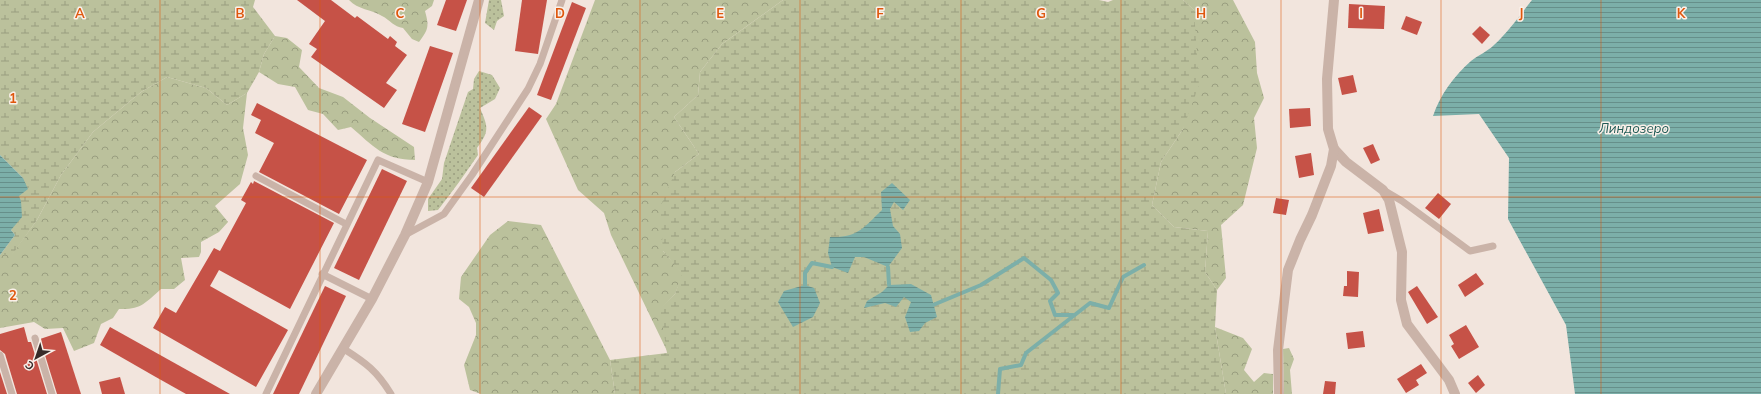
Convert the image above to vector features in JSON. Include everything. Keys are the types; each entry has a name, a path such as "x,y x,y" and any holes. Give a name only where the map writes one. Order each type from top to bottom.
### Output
{"street":[{"path":"316,394 344,349 372,299 405,235 428,182 479,0"},
{"path":"1334,0 1327,79 1328,129 1334,149 1346,162 1383,190 1390,200 1402,252 1401,300 1407,324 1449,380 1455,394"},
{"path":"1279,394 1278,350 1288,270 1315,208 1330,166 1334,149"}],"lane":[{"path":"405,235 444,214 472,175 528,89 540,64 562,0"},
{"path":"266,394 322,274 378,160 428,182"},
{"path":"256,176 346,224"},
{"path":"1383,190 1402,201 1470,251 1493,246"},
{"path":"322,274 372,299"},
{"path":"35,338 52,394"},
{"path":"344,349 368,364 384,382 391,394"},
{"path":"0,355 12,394"}],"green space":[{"path":"0,0 255,0 253,7 275,36 264,54 259,72 247,93 227,105 206,88 167,77 141,92 93,132 61,175 37,220 12,255 0,255 15,235 11,230 23,178 0,155"},
{"path":"349,0 434,0 432,6 425,11 427,27 425,34 419,42 412,39 403,28 378,14 356,6"},
{"path":"489,0 501,0 504,16 497,21 494,30 485,23"},
{"path":"595,0 783,0 722,44 700,72 698,95 674,117 699,154 675,172 663,251 683,274 675,294 661,309 668,353 611,235 604,213 578,190 546,119 556,104"},
{"path":"783,0 1099,0 1108,2 1113,0 1183,0 1194,10 1199,85 1183,129 1161,162 1152,205 1174,227 1208,231 1205,272 1217,290 1215,327 1226,394 615,394 610,360 667,353 660,309 675,294 682,274 663,251 660,208 675,172 699,154 674,117 698,95 700,72 722,44"},
{"path":"1183,0 1233,0 1255,42 1257,73 1264,98 1254,118 1257,148 1243,205 1221,225 1226,278 1217,290 1205,272 1208,231 1174,227 1152,205 1161,162 1183,129 1194,10"},
{"path":"275,36 287,38 302,50 299,67 319,88 343,97 370,118 414,147 415,160 395,158 387,155 373,146 351,127 338,130 323,114 308,110 295,87 278,84 259,72 264,54"},
{"path":"479,71 492,75 500,88 495,99 480,108 485,120 486,133 477,148 478,155 438,210 428,211 428,199 442,179 444,163 468,92 473,89 474,79"},
{"path":"167,77 206,88 227,105 247,93 243,128 248,155 240,184 215,206 228,222 219,232 201,242 201,252 199,257 181,258 185,280 174,289 161,289 138,307 119,309 113,318 101,324 94,343 74,351 63,328 45,329 34,322 0,328 0,255 12,254 37,220 61,175 93,132 141,92"},
{"path":"508,221 541,225 610,360 615,394 481,394 470,390 464,365 476,335 476,323 469,307 459,299 461,277 490,235"},
{"path":"1215,327 1243,338 1252,349 1244,370 1254,382 1264,373 1273,374 1273,394 1226,394"},
{"path":"1289,348 1294,359 1290,370 1292,394 1284,394 1283,349"}],"water":[{"name":"Линдозеро","path":"1532,0 1761,0 1761,394 1575,394 1566,325 1508,219 1509,158 1479,114 1433,116 1448,86 1459,73 1471,61 1488,50 1499,40"},
{"path":"0,155 23,178 28,189 19,196 21,201 22,217 11,230 15,235 0,255"},
{"path":"892,183 910,200 903,210 894,202 890,209 893,226 900,234 902,248 888,267 864,257 855,257 848,273 832,267 828,253 830,237 854,234 865,227 882,210 881,192"},
{"path":"911,284 931,295 937,317 925,323 919,331 910,332 905,317 911,302 904,297 896,307 885,303 864,308 867,301 882,292 889,285"},
{"path":"805,285 814,288 820,303 813,317 793,327 778,302 784,291"}],"building":[{"path":"297,0 331,0 355,18 357,16 388,39 390,36 397,42 395,46 407,55 386,83 397,90 384,108 311,57 317,49 309,44 325,21"},
{"path":"446,0 467,0 456,31 437,25"},
{"path":"522,0 547,0 538,54 515,51"},
{"path":"572,2 586,8 551,100 537,95"},
{"path":"1349,4 1385,6 1384,29 1348,28"},
{"path":"1406,16 1422,22 1417,35 1401,29"},
{"path":"1480,26 1490,35 1482,44 1472,34"},
{"path":"430,46 453,53 425,132 402,124"},
{"path":"1353,75 1357,92 1342,95 1338,78"},
{"path":"257,103 367,160 339,214 259,172 274,143 255,133 261,120 251,115"},
{"path":"529,107 542,116 484,197 471,188"},
{"path":"1310,108 1311,126 1290,128 1289,109"},
{"path":"1373,144 1380,160 1371,164 1363,148"},
{"path":"1311,153 1314,175 1299,178 1295,156"},
{"path":"382,169 407,181 359,280 334,268"},
{"path":"254,181 334,223 290,309 219,270 210,286 288,330 256,387 153,328 165,307 176,313 214,248 220,251 246,203 241,200 251,182 253,184"},
{"path":"1438,193 1451,204 1439,219 1425,208"},
{"path":"1276,198 1289,200 1286,215 1273,213"},
{"path":"1379,209 1384,231 1368,234 1363,213"},
{"path":"1347,271 1359,272 1358,297 1343,296 1344,286 1347,286"},
{"path":"1476,273 1484,284 1465,297 1458,285"},
{"path":"325,286 346,296 299,394 273,394"},
{"path":"1417,286 1438,317 1427,324 1408,292"},
{"path":"1466,325 1479,347 1459,359 1451,346 1454,344 1449,335"},
{"path":"24,327 28,342 31,342 47,394 17,394 5,354 0,350 0,334"},
{"path":"110,327 230,394 186,394 100,345"},
{"path":"1363,331 1365,347 1348,349 1346,333"},
{"path":"61,332 81,394 57,394 40,339"},
{"path":"1421,364 1427,373 1416,380 1419,385 1406,393 1397,379"},
{"path":"0,372 7,394 0,394"},
{"path":"1478,375 1485,385 1476,393 1468,383"},
{"path":"120,377 125,394 102,394 99,382"},
{"path":"1325,381 1336,382 1335,394 1323,394"}],"waterway":[{"path":"933,305 981,285 1024,258 1051,280 1058,293 1050,301 1055,315 1073,315"},
{"path":"805,285 805,273 812,263 832,267"},
{"path":"998,394 1000,369 1021,365 1026,353 1090,303 1109,308 1123,277 1144,265"},
{"path":"888,267 889,285"}]}
